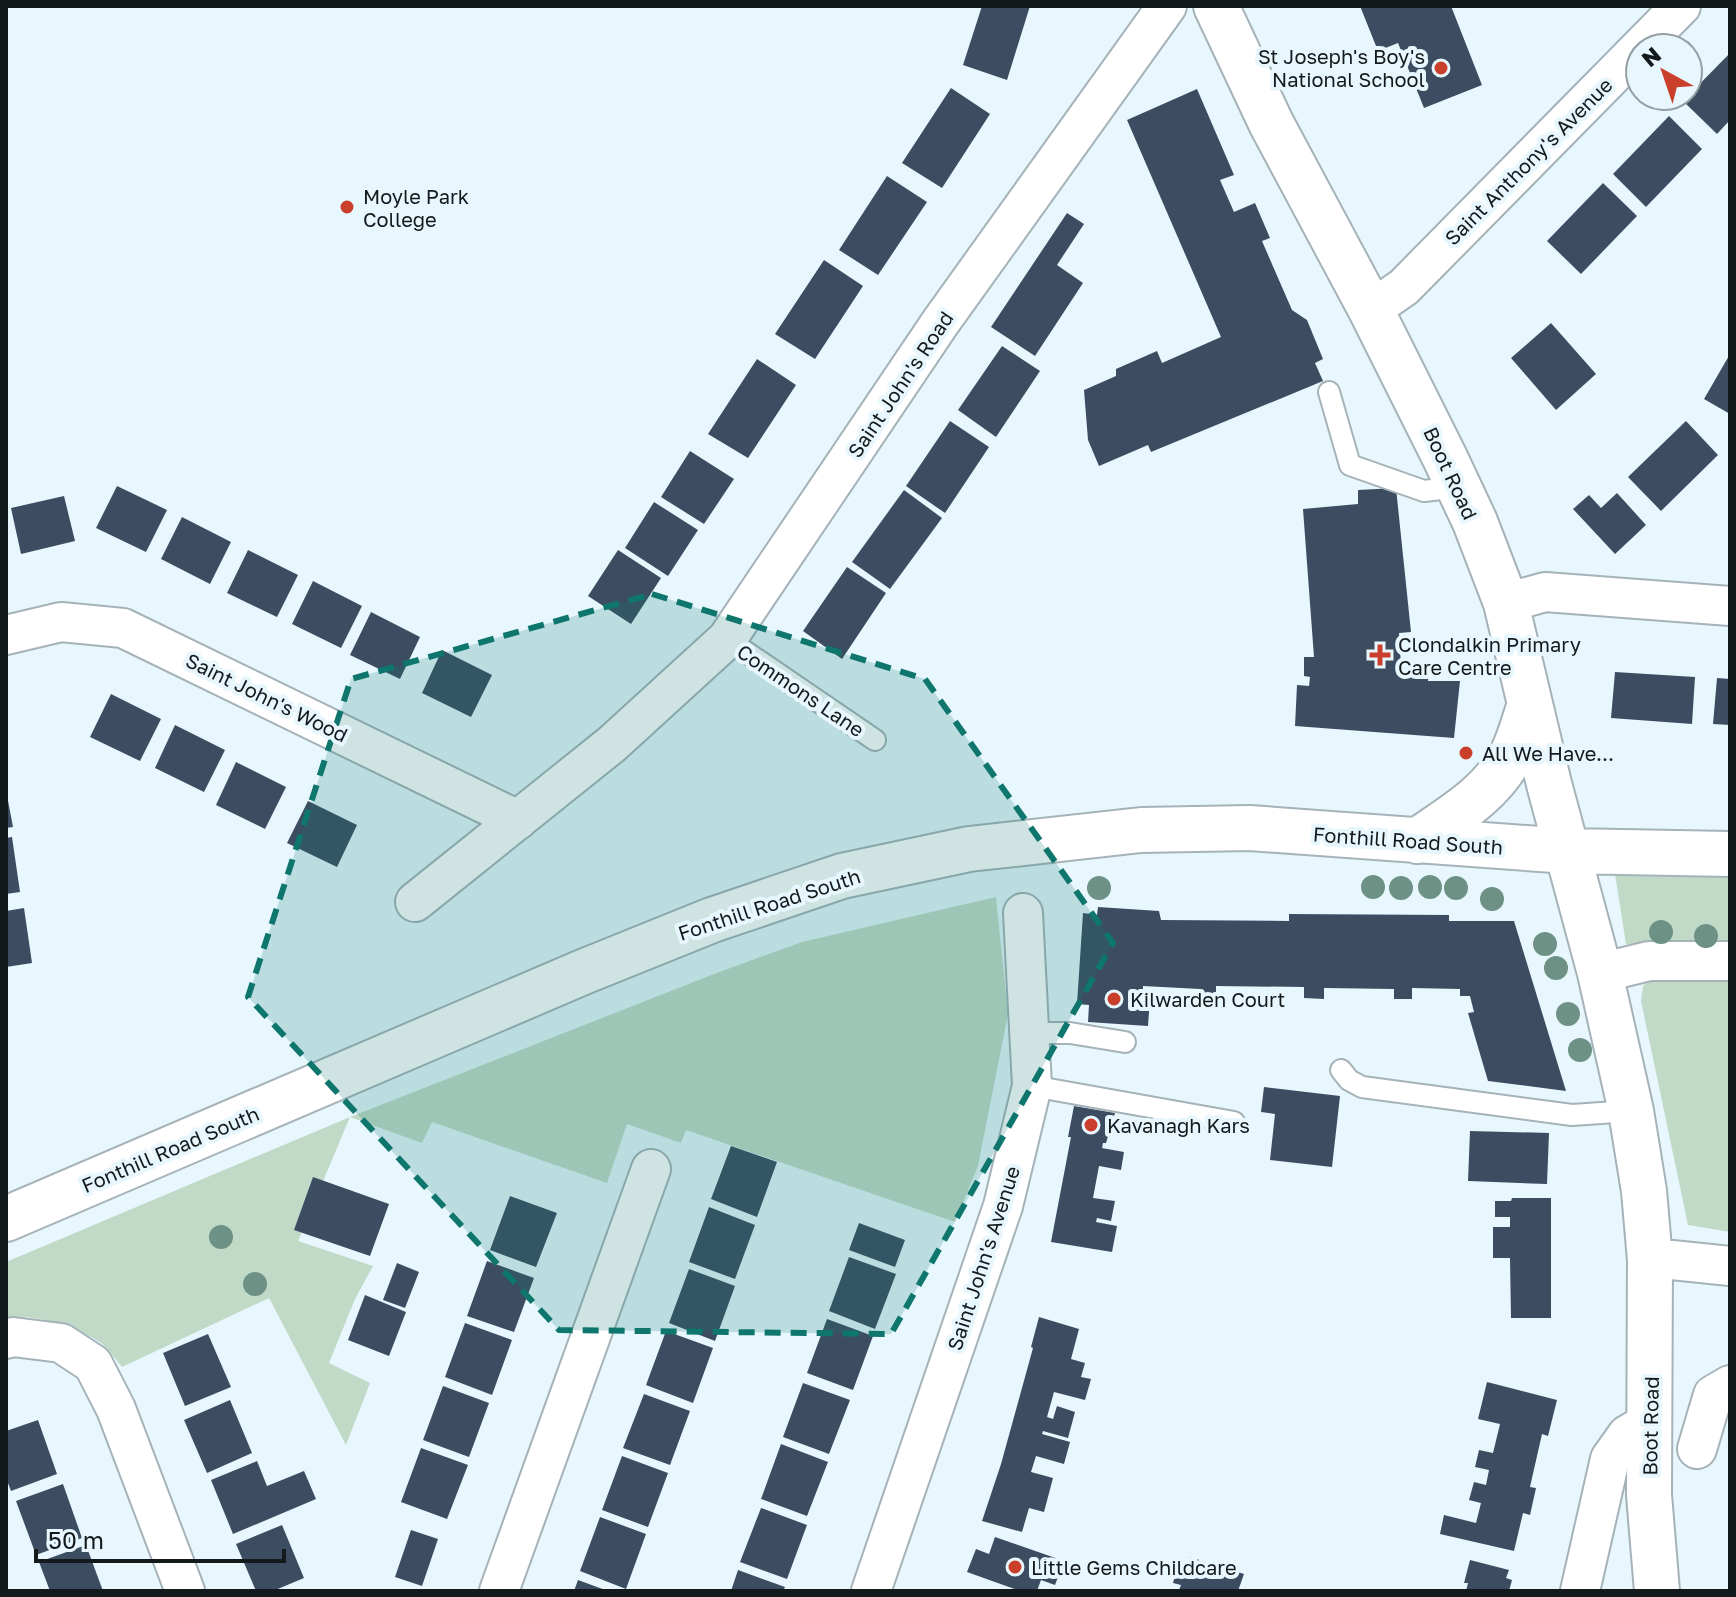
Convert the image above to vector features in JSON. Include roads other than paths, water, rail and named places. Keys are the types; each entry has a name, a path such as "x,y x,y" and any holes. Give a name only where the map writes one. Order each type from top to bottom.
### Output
{"main road":[{"name":"Boot Road","path":"1216,6 1271,123 1371,310 1458,487 1506,603 1600,973 1631,1111 1644,1191 1650,1260 1649,1495 1657,1591"},
{"path":"1417,841 1492,785 1511,757 1530,704"},
{"name":"Fonthill Road South","path":"6,1219 583,972 712,920 842,876 969,849 1141,830 1250,828 1568,851 1730,854"}],"street":[{"name":"Saint John's Road","path":"518,820 612,744 727,639 940,323 1167,6"},
{"name":"Saint Anthony's Avenue","path":"1371,310 1404,287 1681,6"},
{"path":"1506,603 1545,592 1730,606"},
{"name":"Saint John's Wood","path":"6,635 61,622 123,628 518,820"},
{"path":"415,902 518,820"},
{"name":"Saint John's Avenue","path":"871,1591 1003,1206 1032,1086 1023,913"},
{"path":"1600,973 1649,961 1730,961"},
{"path":"499,1591 651,1169"},
{"path":"1650,1260 1730,1266"},
{"path":"6,1339 13,1337 61,1343 93,1364 116,1409 185,1591"},
{"path":"1697,1449 1713,1395 1730,1385"},
{"path":"1580,1591 1610,1459 1627,1435 1651,1421"}],"lane":[{"path":"1329,392 1350,465 1424,491 1458,487"},
{"name":"Commons Lane","path":"727,639 875,740"},
{"path":"1029,1033 1070,1033 1125,1042"},
{"path":"1341,1070 1349,1080 1362,1087 1572,1115 1631,1111"},
{"path":"1032,1086 1234,1122"}],"place":[{"name":"St Joseph's Boy's National School","path":"1441,68"},
{"name":"Moyle Park College","path":"347,207"},
{"name":"Clondalkin Primary Care Centre","path":"1380,655"},
{"name":"All We Have...","path":"1466,753"},
{"name":"Kilwarden Court","path":"1114,999"},
{"name":"Kavanagh Kars","path":"1091,1125"},
{"name":"Little Gems Childcare","path":"1015,1567"}]}
